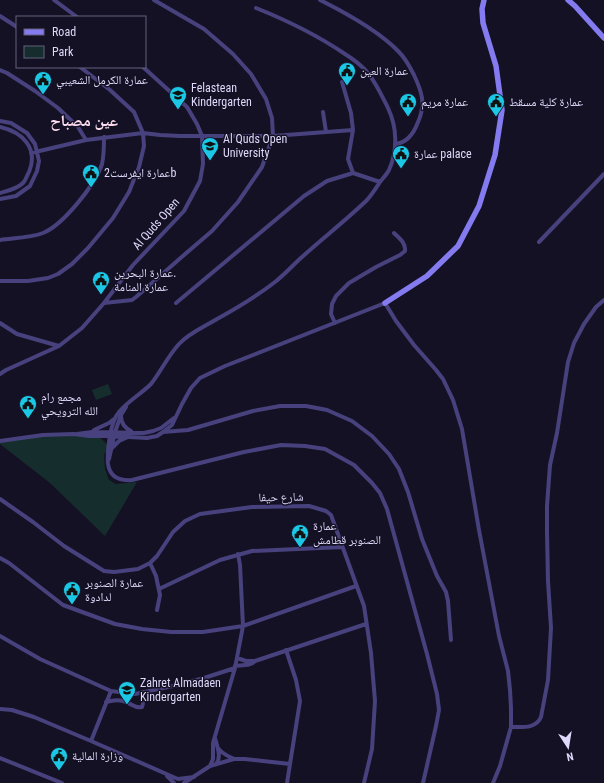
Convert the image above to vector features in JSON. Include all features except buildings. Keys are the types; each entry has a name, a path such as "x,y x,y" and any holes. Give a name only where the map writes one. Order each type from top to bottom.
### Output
{"street":[{"path":"54,0 76,16"},
{"path":"104,303 132,300 212,231 238,202 262,167 273,136 272,118 266,99 251,74 233,54 204,29 154,0"},
{"path":"320,0 367,27 388,42 407,62 421,91 423,101 422,112 413,133 404,142 395,144"},
{"path":"0,441 43,435 92,432 129,437 147,438 157,436 172,425 191,388 200,378 225,366 385,303 427,276 458,246 479,206 495,155 502,110 496,66 483,23 482,9 484,0"},
{"path":"568,0 604,38"},
{"path":"92,432 109,423 150,384 178,344 196,331 246,302 276,281 301,257 367,200 389,170 395,150 394,126 390,113 368,73 336,48 312,34 256,8"},
{"path":"0,16 16,26"},
{"path":"0,281 28,281 48,278 58,274 72,264 88,248 113,218 129,192 139,167 144,146 143,132 134,112 110,90 81,68"},
{"name":"Al Quds Open","path":"59,346 82,328 104,303 133,265 184,211 200,182 203,164 202,136 197,124 188,107 144,68"},
{"path":"0,70 35,91 58,108 78,127 86,140"},
{"path":"342,82 351,113 353,130 348,159 353,173"},
{"path":"323,112 326,132"},
{"path":"0,121 11,123 27,133 35,144 39,161 37,171 30,186 16,196 0,199"},
{"path":"0,127 9,129 22,136 30,145 33,161 23,183 12,190 0,193"},
{"path":"31,153 86,140 143,132 160,135 273,136 353,130"},
{"path":"0,240 41,234 56,226 92,186 97,177 104,155 104,137"},
{"path":"176,303 304,196 327,181 353,173 380,182"},
{"path":"538,242 604,174"},
{"path":"335,323 332,314 332,304 336,296 349,283 405,251 403,242 394,233"},
{"path":"511,727 533,726 541,718 548,680 551,628 547,532 550,465 568,362 574,343 584,324 596,307 604,300"},
{"path":"385,303 396,321 442,379 453,400 462,429 499,636 508,671 511,727 500,766 493,783"},
{"path":"0,323 17,334 59,346"},
{"path":"0,374 59,346"},
{"path":"113,434 121,415 132,401"},
{"path":"163,432 188,430 253,411 280,406 306,406 327,410 352,421 372,436 389,454 400,469 422,539 437,576 446,592 451,640"},
{"path":"121,415 124,426 133,433"},
{"path":"74,434 98,436 144,433 161,428 177,415"},
{"path":"115,418 108,461 110,471 116,478 124,481 244,452 281,445 305,446 324,450 354,465 372,483 380,493 386,509 437,694 439,710 423,783"},
{"path":"98,436 103,438 110,448"},
{"path":"110,448 129,437"},
{"path":"0,499 64,546 104,571 114,572 130,570 150,563 156,576 160,595 157,610"},
{"name":"شارع حيفا","path":"150,563 157,556 173,532 185,521 200,514 252,507 309,506 326,511 331,515 364,606 371,653 375,701 372,749 364,783"},
{"path":"159,589 220,560 238,554 252,551 342,547"},
{"path":"210,766 213,759 215,738 235,667 243,626 240,565 238,554"},
{"path":"0,558 9,562 63,605 115,624 171,632 203,632 243,626 356,586"},
{"path":"0,636 40,660 111,691 135,694 181,684 235,667 248,665 286,650 366,624"},
{"path":"286,650 296,680 300,701 286,783"},
{"path":"237,658 246,661 255,661"},
{"path":"91,741 111,691"},
{"path":"106,702 112,700 125,701 137,708 142,708 144,698 142,692"},
{"path":"0,709 24,713 178,779 194,777"},
{"path":"215,738 220,756 219,761 215,765"},
{"path":"218,747 220,752 234,759"},
{"path":"0,758 62,783"},
{"path":"184,783 210,766 234,759 290,764"},
{"path":"166,774 174,783"}],"green space":[{"path":"108,384 112,394 96,400 92,390"},
{"path":"74,434 98,436 108,445 104,455 105,469 109,480 116,484 137,482 105,536 50,483 0,444 0,441 33,436"}],"place":[{"name":"عمارة العين","path":"347,86"},
{"name":"عمارة الكرمل الشعيبي","path":"43,95"},
{"name":"Felastean Kindergarten","path":"178,110"},
{"name":"عمارة مريم","path":"408,117"},
{"name":"عمارة كلية مسقط","path":"496,117"},
{"name":"Al Quds Open University","path":"210,161"},
{"name":"عمارة palace","path":"401,169"},
{"name":"عمارة ايفرست2b","path":"91,188"},
{"name":"عمارة البحرين. عمارة المنامة","path":"101,295"},
{"name":"مجمع رام الله الترويحي","path":"28,419"},
{"name":"عمارة الصنوبر قطامش","path":"300,548"},
{"name":"عمارة الصنوبر لدادوة","path":"72,605"},
{"name":"Zahret Almadaen Kindergarten","path":"127,705"},
{"name":"وزارة المالية","path":"59,771"}],"district":[{"name":"عين مصباح","path":"84,120"}]}
